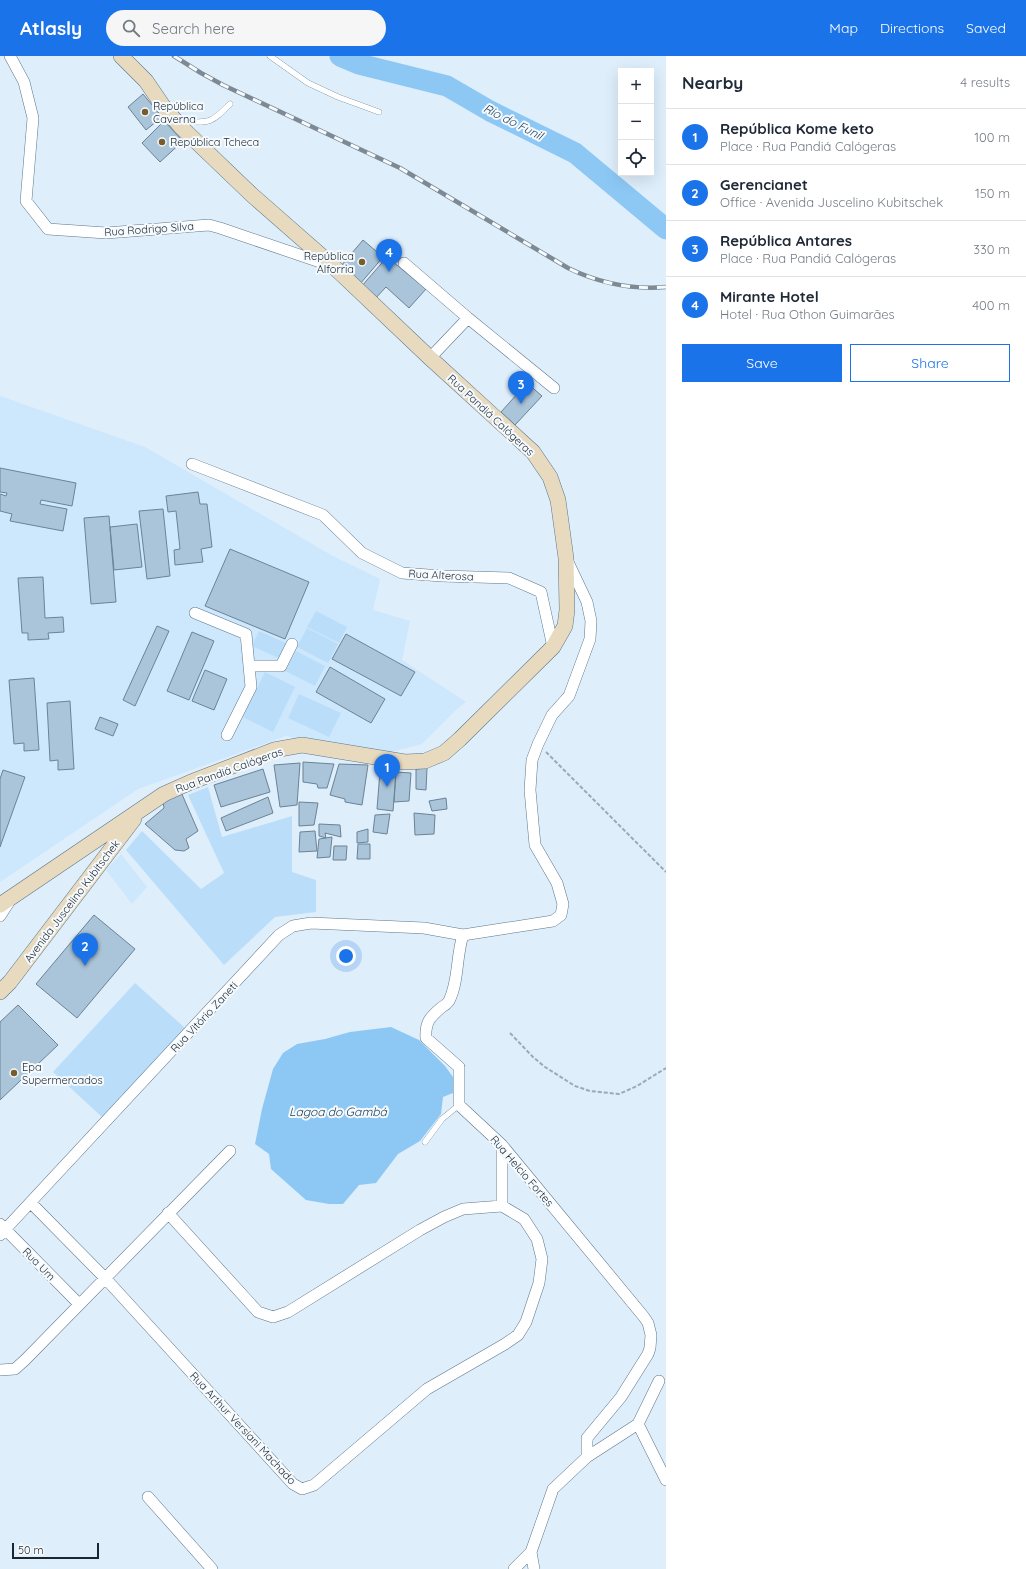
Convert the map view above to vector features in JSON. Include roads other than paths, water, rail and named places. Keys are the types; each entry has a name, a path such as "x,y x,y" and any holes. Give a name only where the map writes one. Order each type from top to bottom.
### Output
{"street":[{"path":"0,62 6,56"},
{"name":"Rua Rodrigo Silva","path":"10,56 24,82 33,118 26,201 48,229 106,233 209,225 333,266"},
{"name":"Rua Pandiá Calógeras","path":"6,902 164,794 274,750 302,746 405,762 425,761 444,753 553,648 565,626 567,610 566,558 558,500 550,477 533,452 430,358 333,266 252,195 180,126 163,106 146,81 121,56"},
{"path":"404,263 468,318 554,388"},
{"path":"430,358 468,318"},
{"name":"Rua Alterosa","path":"192,464 323,515 362,553 402,573 510,578 542,592 553,648"},
{"path":"459,1105 459,1067 426,1038 426,1029 431,1016 448,1003 456,977 459,948 463,935 553,921 561,915 563,904 557,883 535,845 530,790 532,760 538,744 552,715 569,696 590,639 591,621 587,602 566,558"},
{"path":"195,613 246,634 250,687 227,735"},
{"path":"249,666 281,666 292,644"},
{"name":"Avenida Juscelino Kubitschek","path":"0,992 10,982 142,809"},
{"path":"0,916 6,902"},
{"name":"Rua Vitório Zaneti","path":"2,1229 31,1203 279,935 293,926 311,923 424,928 463,935"},
{"name":"Rua Helcio Fortes","path":"459,1105 502,1145 644,1317 650,1329 651,1341 648,1354 621,1397 586,1438 587,1457"},
{"path":"168,1212 258,1312 273,1317 288,1312 444,1217 463,1209 502,1206 502,1145"},
{"path":"0,1370 15,1369 79,1304 106,1279 168,1212 230,1151"},
{"name":"Rua Arthur Versiani Machado","path":"31,1203 106,1279 293,1484 302,1488 314,1485 427,1389 518,1336 526,1322 539,1282 542,1259 537,1239 524,1219 502,1206"},
{"name":"Rua Um","path":"2,1229 79,1304"},
{"path":"514,1569 531,1552 553,1489 587,1457 638,1424 659,1381"},
{"path":"638,1424 666,1480"},
{"path":"148,1497 212,1569"},
{"path":"531,1552 534,1569"}],"lane":[{"path":"270,56 308,83 338,97 379,112"},
{"path":"180,126 184,121 212,121 230,104"},
{"path":"425,1142 442,1119 459,1105"}],"water":[{"name":"Lagoa do Gambá","path":"391,1027 419,1040 445,1066 453,1077 453,1093 443,1097 441,1114 420,1141 398,1154 376,1183 359,1185 343,1204 329,1204 306,1200 271,1169 269,1154 255,1144 262,1109 273,1069 283,1053 297,1044 325,1039 350,1032"}],"waterway":[{"name":"Rio do Funil","path":"340,56 359,64 447,86 490,111 575,153 666,229"}],"railway":[{"path":"174,56 223,85 400,168 568,268 591,278 616,284 653,288 666,287"}],"place":[{"name":"República Caverna","path":"145,112"},
{"name":"República Tcheca","path":"162,142"},
{"name":"República Alforria","path":"362,262"},
{"name":"Mirante Hotel","path":"389,272"},
{"name":"República Antares","path":"521,404"},
{"name":"República Kome keto","path":"387,787"},
{"name":"Gerencianet","path":"85,966"},
{"name":"Epa Supermercados","path":"14,1073"}]}
